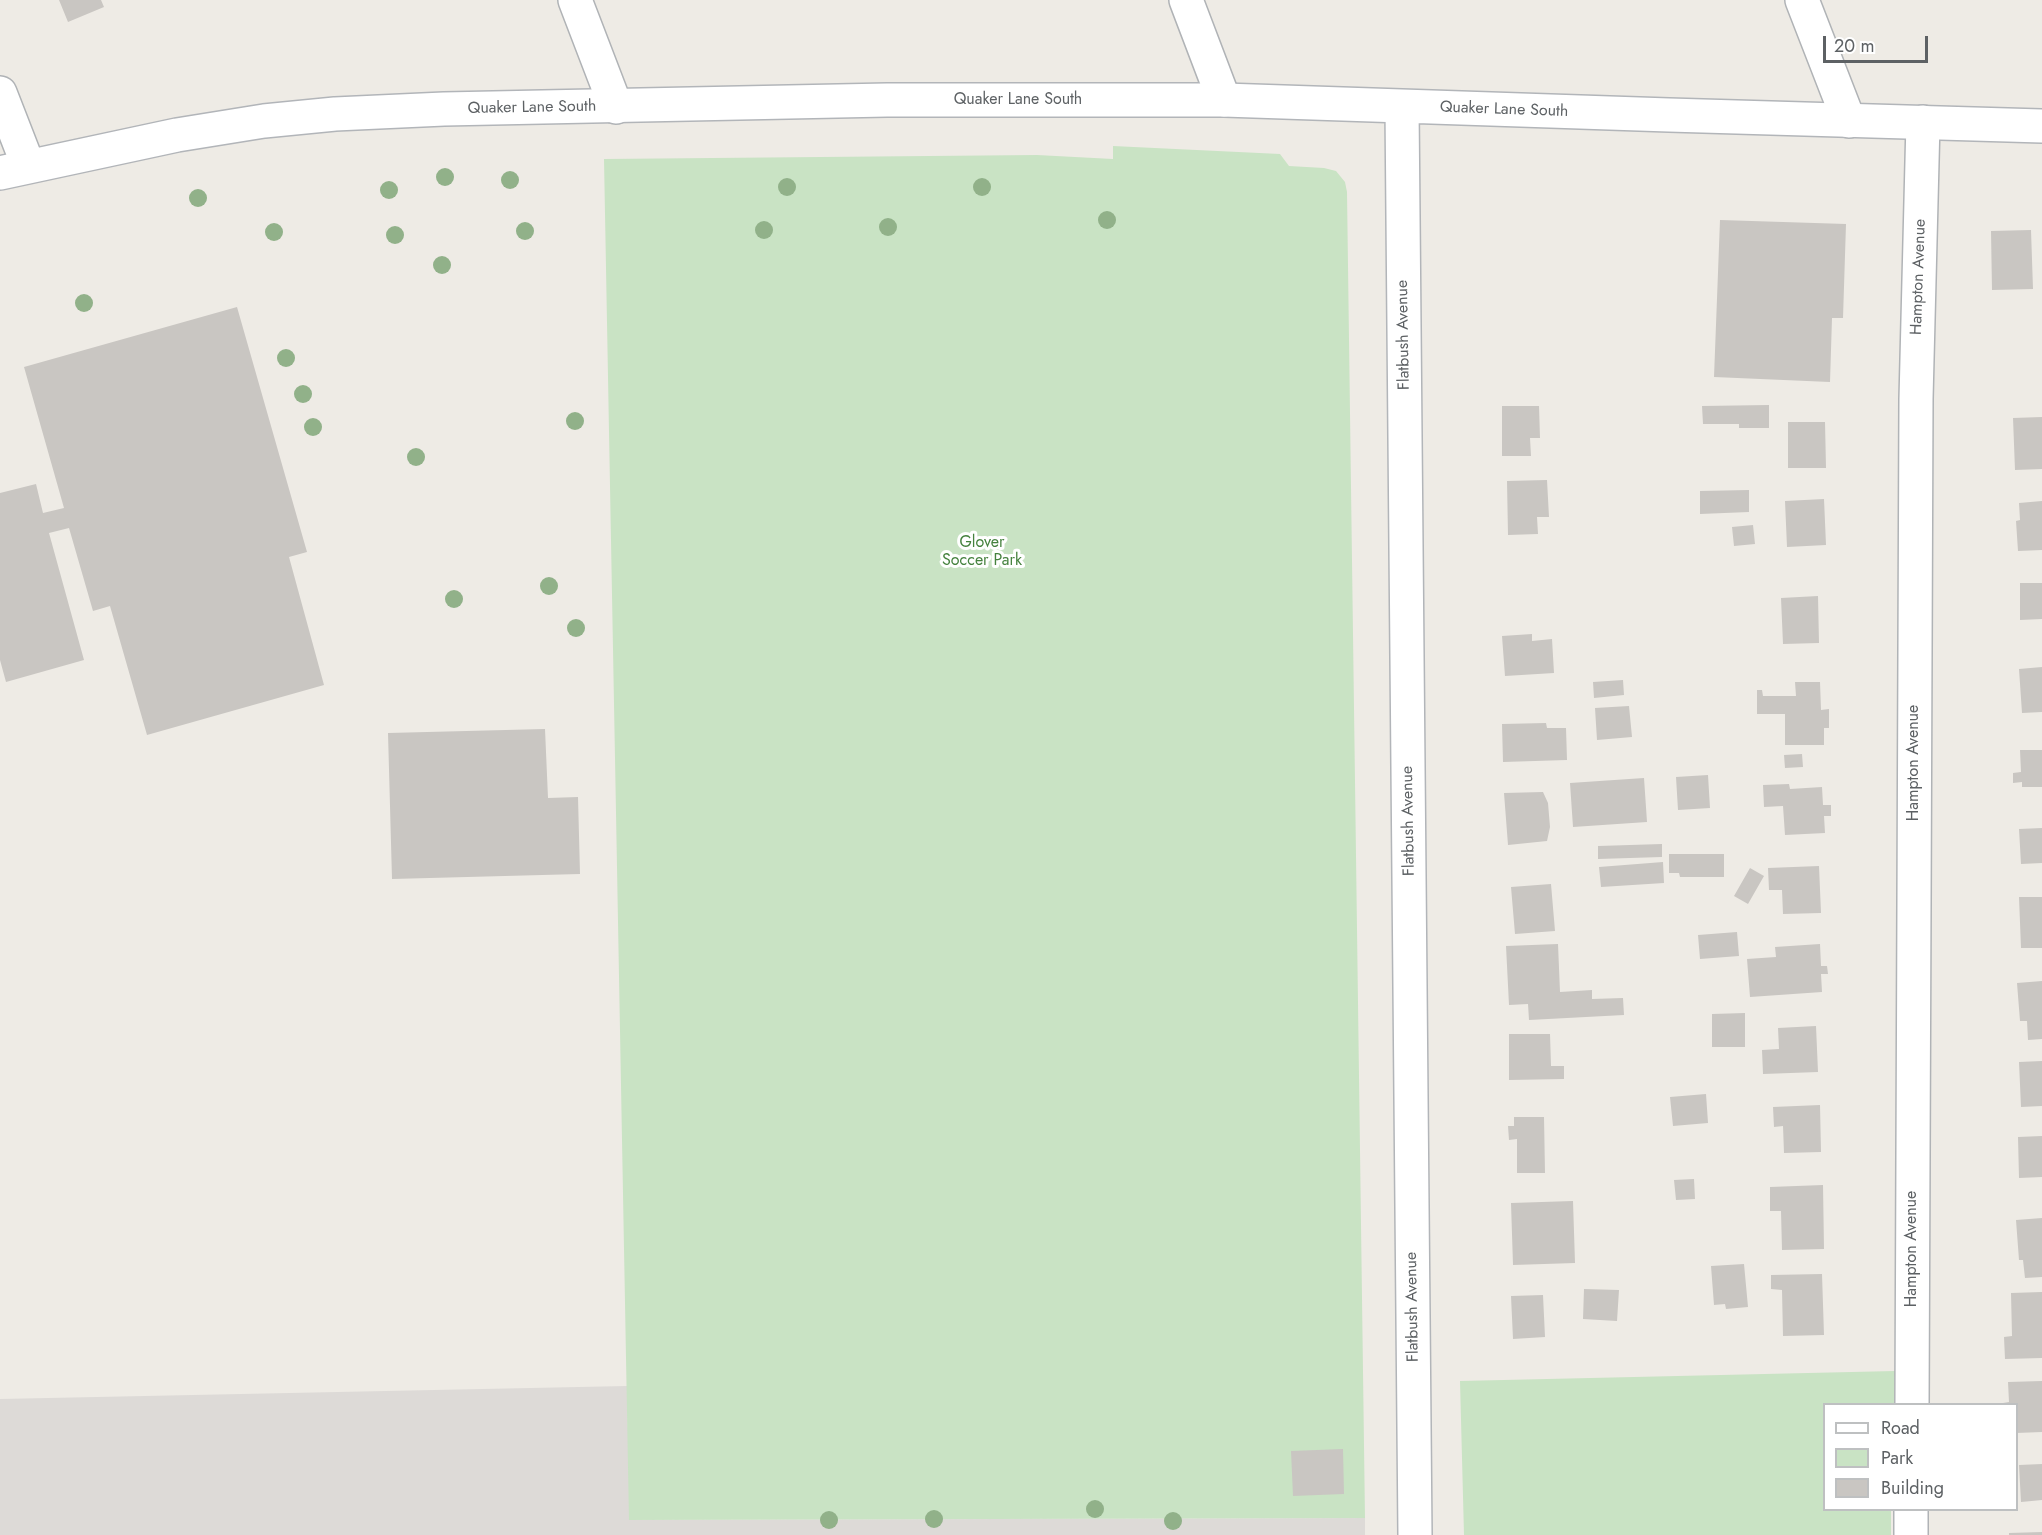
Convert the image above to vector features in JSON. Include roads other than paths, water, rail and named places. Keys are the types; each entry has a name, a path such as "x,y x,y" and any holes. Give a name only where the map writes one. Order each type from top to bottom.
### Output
{"street":[{"path":"575,0 616,107"},
{"path":"1186,0 1224,100"},
{"path":"1802,0 1849,121"},
{"path":"0,93 14,169"},
{"name":"Quaker Lane South","path":"14,169 177,135 264,121 335,114 444,109 887,100 1224,100 2042,126"},
{"name":"Flatbush Avenue","path":"1402,107 1415,1535"},
{"name":"Hampton Avenue","path":"1912,1403 1916,411 1923,122"},
{"path":"1911,1511 1911,1535"}],"park label":[{"name":"Glover Soccer Park","path":"982,552"}]}
